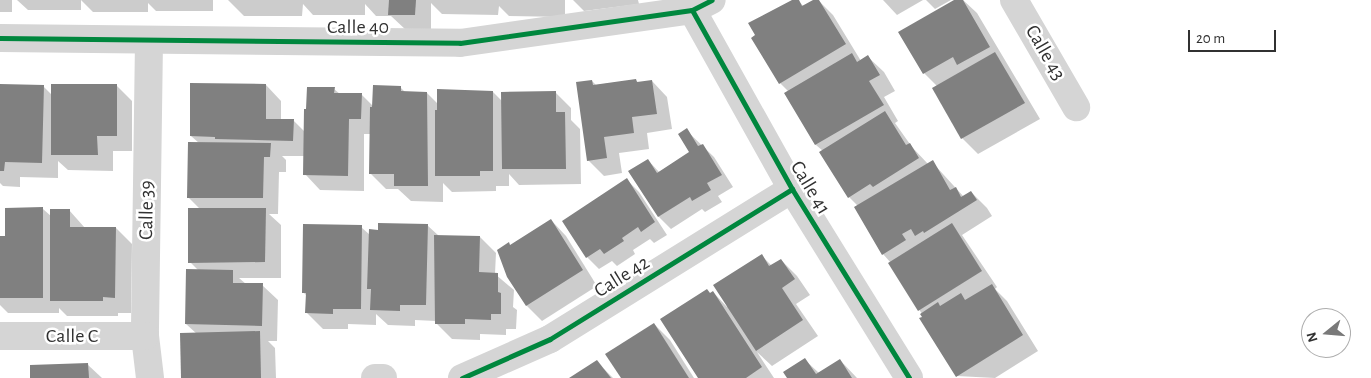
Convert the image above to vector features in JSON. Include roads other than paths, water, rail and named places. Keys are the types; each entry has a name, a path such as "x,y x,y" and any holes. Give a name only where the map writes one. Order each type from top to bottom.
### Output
{"street":[{"name":"Calle 43","path":"1014,0 1076,107"},
{"name":"Calle 40","path":"0,38 460,43 702,5"},
{"name":"Calle 41","path":"702,5 792,188 908,378"},
{"name":"Calle 39","path":"149,41 145,336 150,378"},
{"name":"Calle 42","path":"462,378 550,339 792,188"},
{"name":"Calle C","path":"0,336 145,336"},
{"path":"376,378 383,378"}]}
